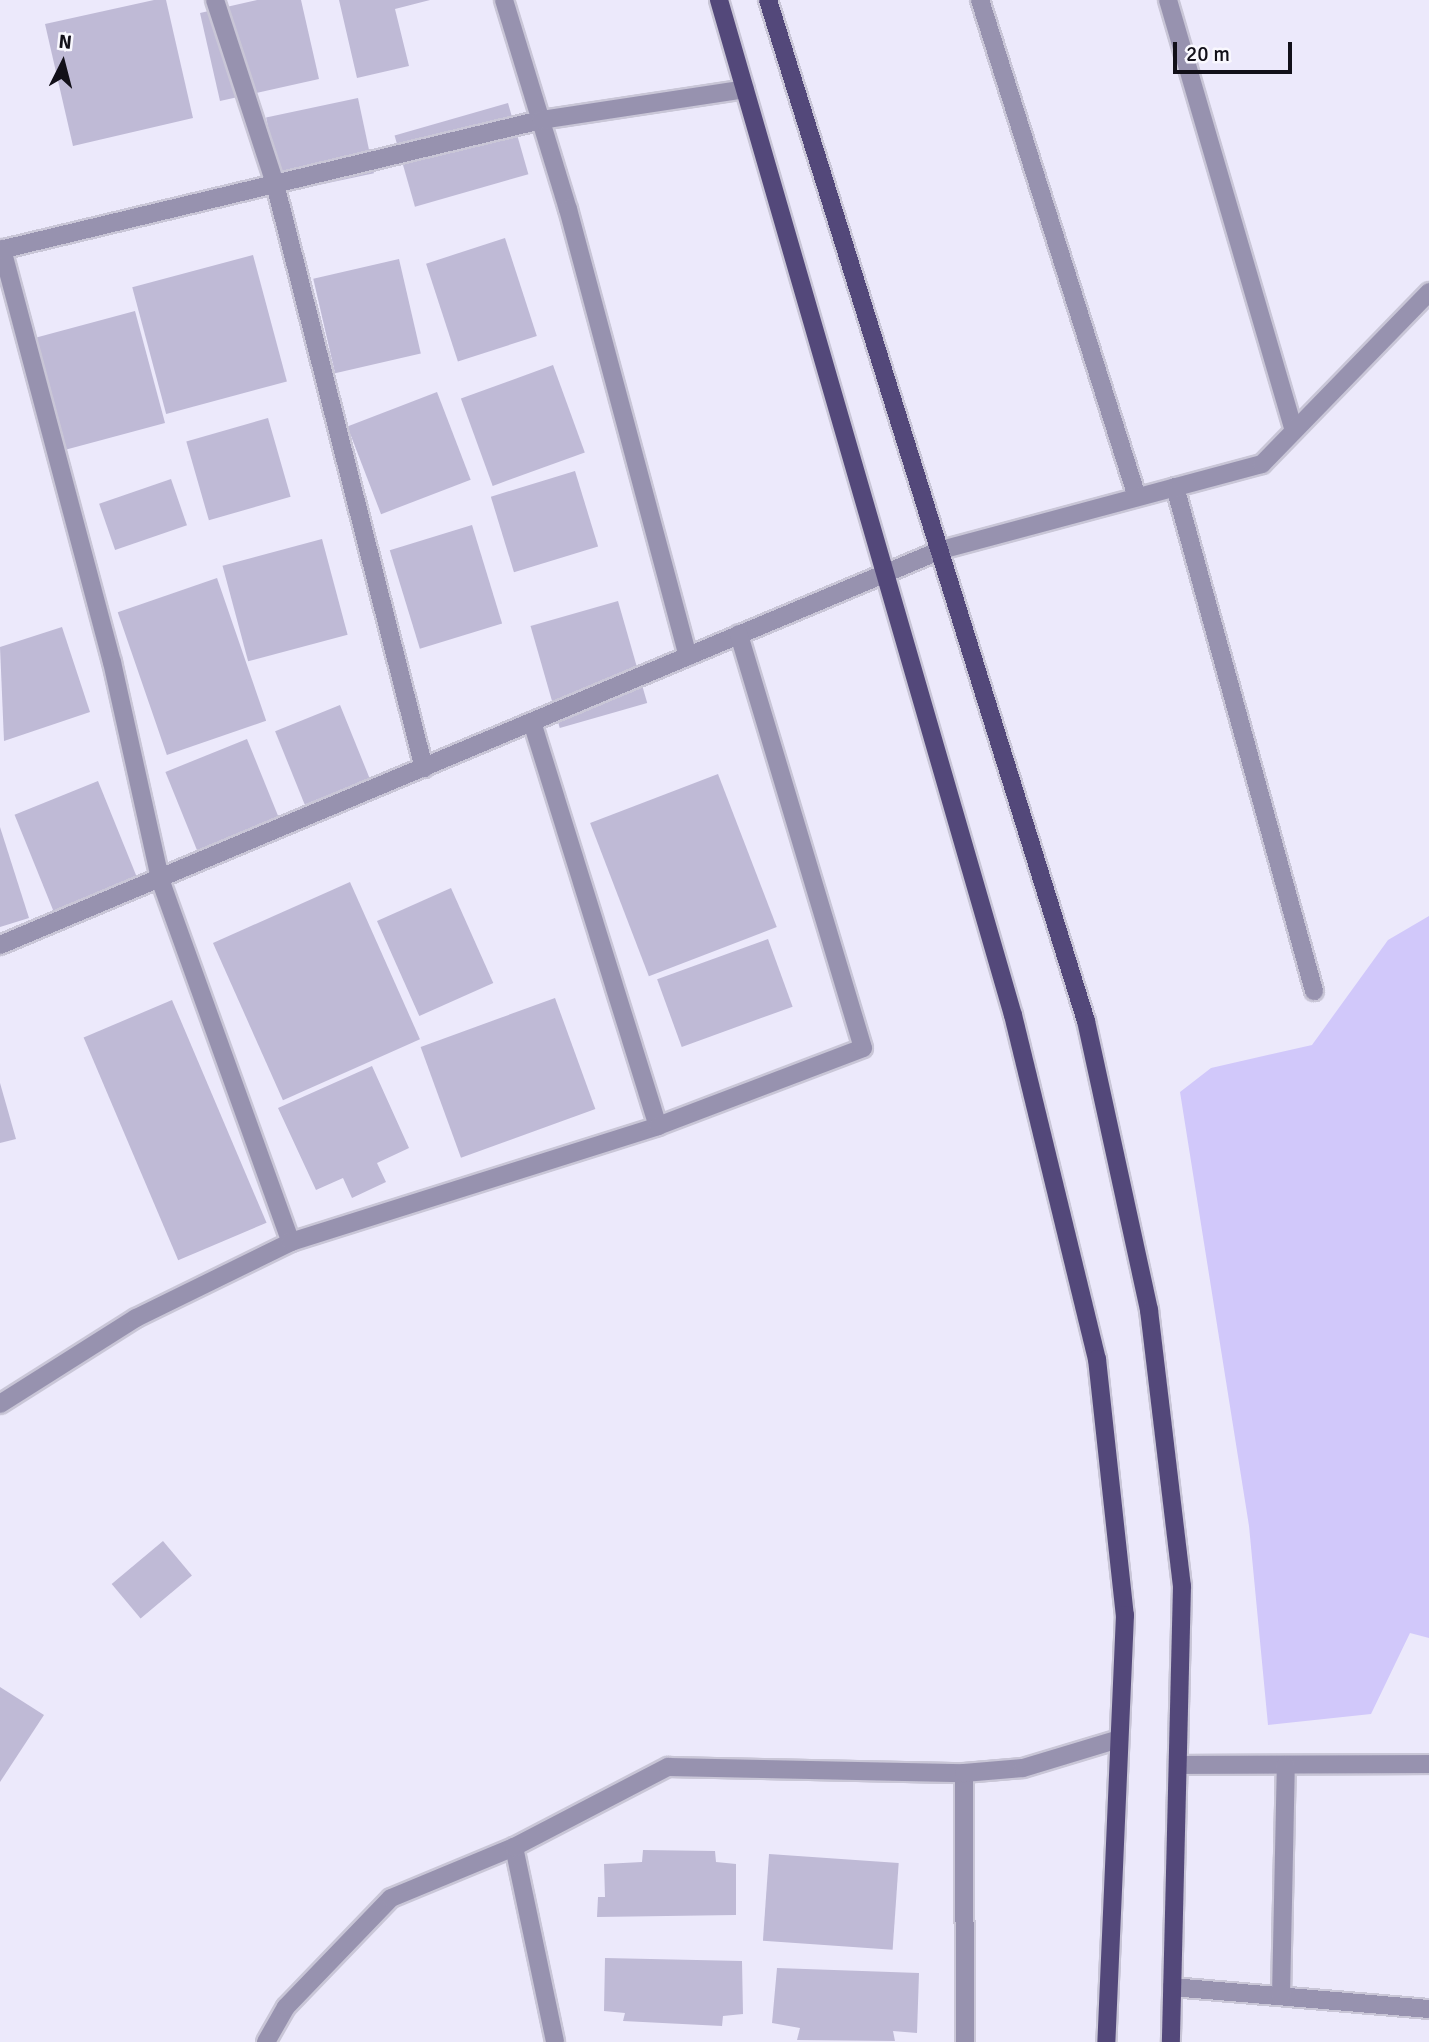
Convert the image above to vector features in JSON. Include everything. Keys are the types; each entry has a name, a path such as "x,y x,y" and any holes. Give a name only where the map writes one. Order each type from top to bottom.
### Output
{"main road":[{"path":"719,0 1013,1016 1097,1359 1125,1615 1106,2042"},
{"path":"768,0 1086,1021 1149,1310 1182,1586 1171,2042"}],"street":[{"path":"215,0 275,184 424,768"},
{"path":"504,0 541,120 688,656"},
{"path":"980,0 1137,497"},
{"path":"1168,0 1294,430"},
{"path":"291,1242 160,879 112,662 1,250 541,120 745,89"},
{"path":"0,945 740,634 886,577 941,550 1262,464 1429,292"},
{"path":"1175,487 1314,991"},
{"path":"0,1404 136,1318 291,1242 658,1126 863,1048 740,634"},
{"path":"531,722 658,1126"},
{"path":"266,2042 286,2007 391,1898 514,1847 668,1767 964,1773 1023,1768 1119,1739"},
{"path":"1178,1765 1429,1764"},
{"path":"1281,1996 1286,1765"},
{"path":"964,1773 965,2042"},
{"path":"514,1847 555,2042"},
{"path":"1172,1987 1429,2008"}],"shaded area":[{"path":"1429,916 1429,1638 1410,1633 1371,1714 1268,1725 1249,1526 1180,1092 1211,1068 1312,1045 1388,940"}],"building":[{"path":"154,0 166,0 193,118 73,146 45,24"},
{"path":"257,0 301,0 319,79 220,101 200,13"},
{"path":"339,0 430,0 395,9 409,66 357,78"},
{"path":"358,98 374,173 282,193 266,118"},
{"path":"508,103 528,174 415,207 395,136"},
{"path":"505,238 537,336 458,362 426,264"},
{"path":"253,255 287,382 166,414 132,287"},
{"path":"399,259 421,354 335,373 313,279"},
{"path":"135,311 165,423 66,450 36,338"},
{"path":"553,365 585,452 493,486 461,399"},
{"path":"437,392 471,480 381,514 347,426"},
{"path":"268,418 291,497 209,520 186,441"},
{"path":"575,471 598,547 514,572 491,497"},
{"path":"171,479 187,525 115,550 99,504"},
{"path":"472,525 502,623 420,649 390,550"},
{"path":"322,539 348,635 248,661 223,566"},
{"path":"217,578 266,721 167,755 118,612"},
{"path":"618,601 647,703 560,728 531,626"},
{"path":"62,627 90,712 4,741 0,647"},
{"path":"340,705 370,778 305,804 275,731"},
{"path":"247,739 281,824 200,857 165,772"},
{"path":"718,774 777,927 649,976 590,823"},
{"path":"98,781 138,879 54,913 15,815"},
{"path":"0,827 29,918 0,927"},
{"path":"350,882 420,1039 283,1100 213,943"},
{"path":"451,888 493,983 419,1016 377,921"},
{"path":"768,939 793,1007 682,1047 657,979"},
{"path":"555,998 595,1109 461,1158 421,1047"},
{"path":"172,1000 267,1223 178,1260 84,1038"},
{"path":"372,1066 409,1148 377,1163 386,1182 352,1198 343,1178 316,1190 278,1108"},
{"path":"0,1083 16,1139 0,1143"},
{"path":"163,1541 192,1575 141,1619 112,1584"},
{"path":"0,1687 44,1715 0,1782"},
{"path":"643,1850 715,1851 716,1862 736,1864 736,1915 597,1917 598,1897 605,1897 604,1864 642,1862"},
{"path":"769,1854 899,1863 893,1950 763,1941"},
{"path":"605,1958 742,1961 743,2014 723,2016 722,2026 623,2021 625,2013 604,2011"},
{"path":"777,1968 919,1973 917,2033 893,2031 895,2041 797,2040 800,2028 772,2023"}]}
